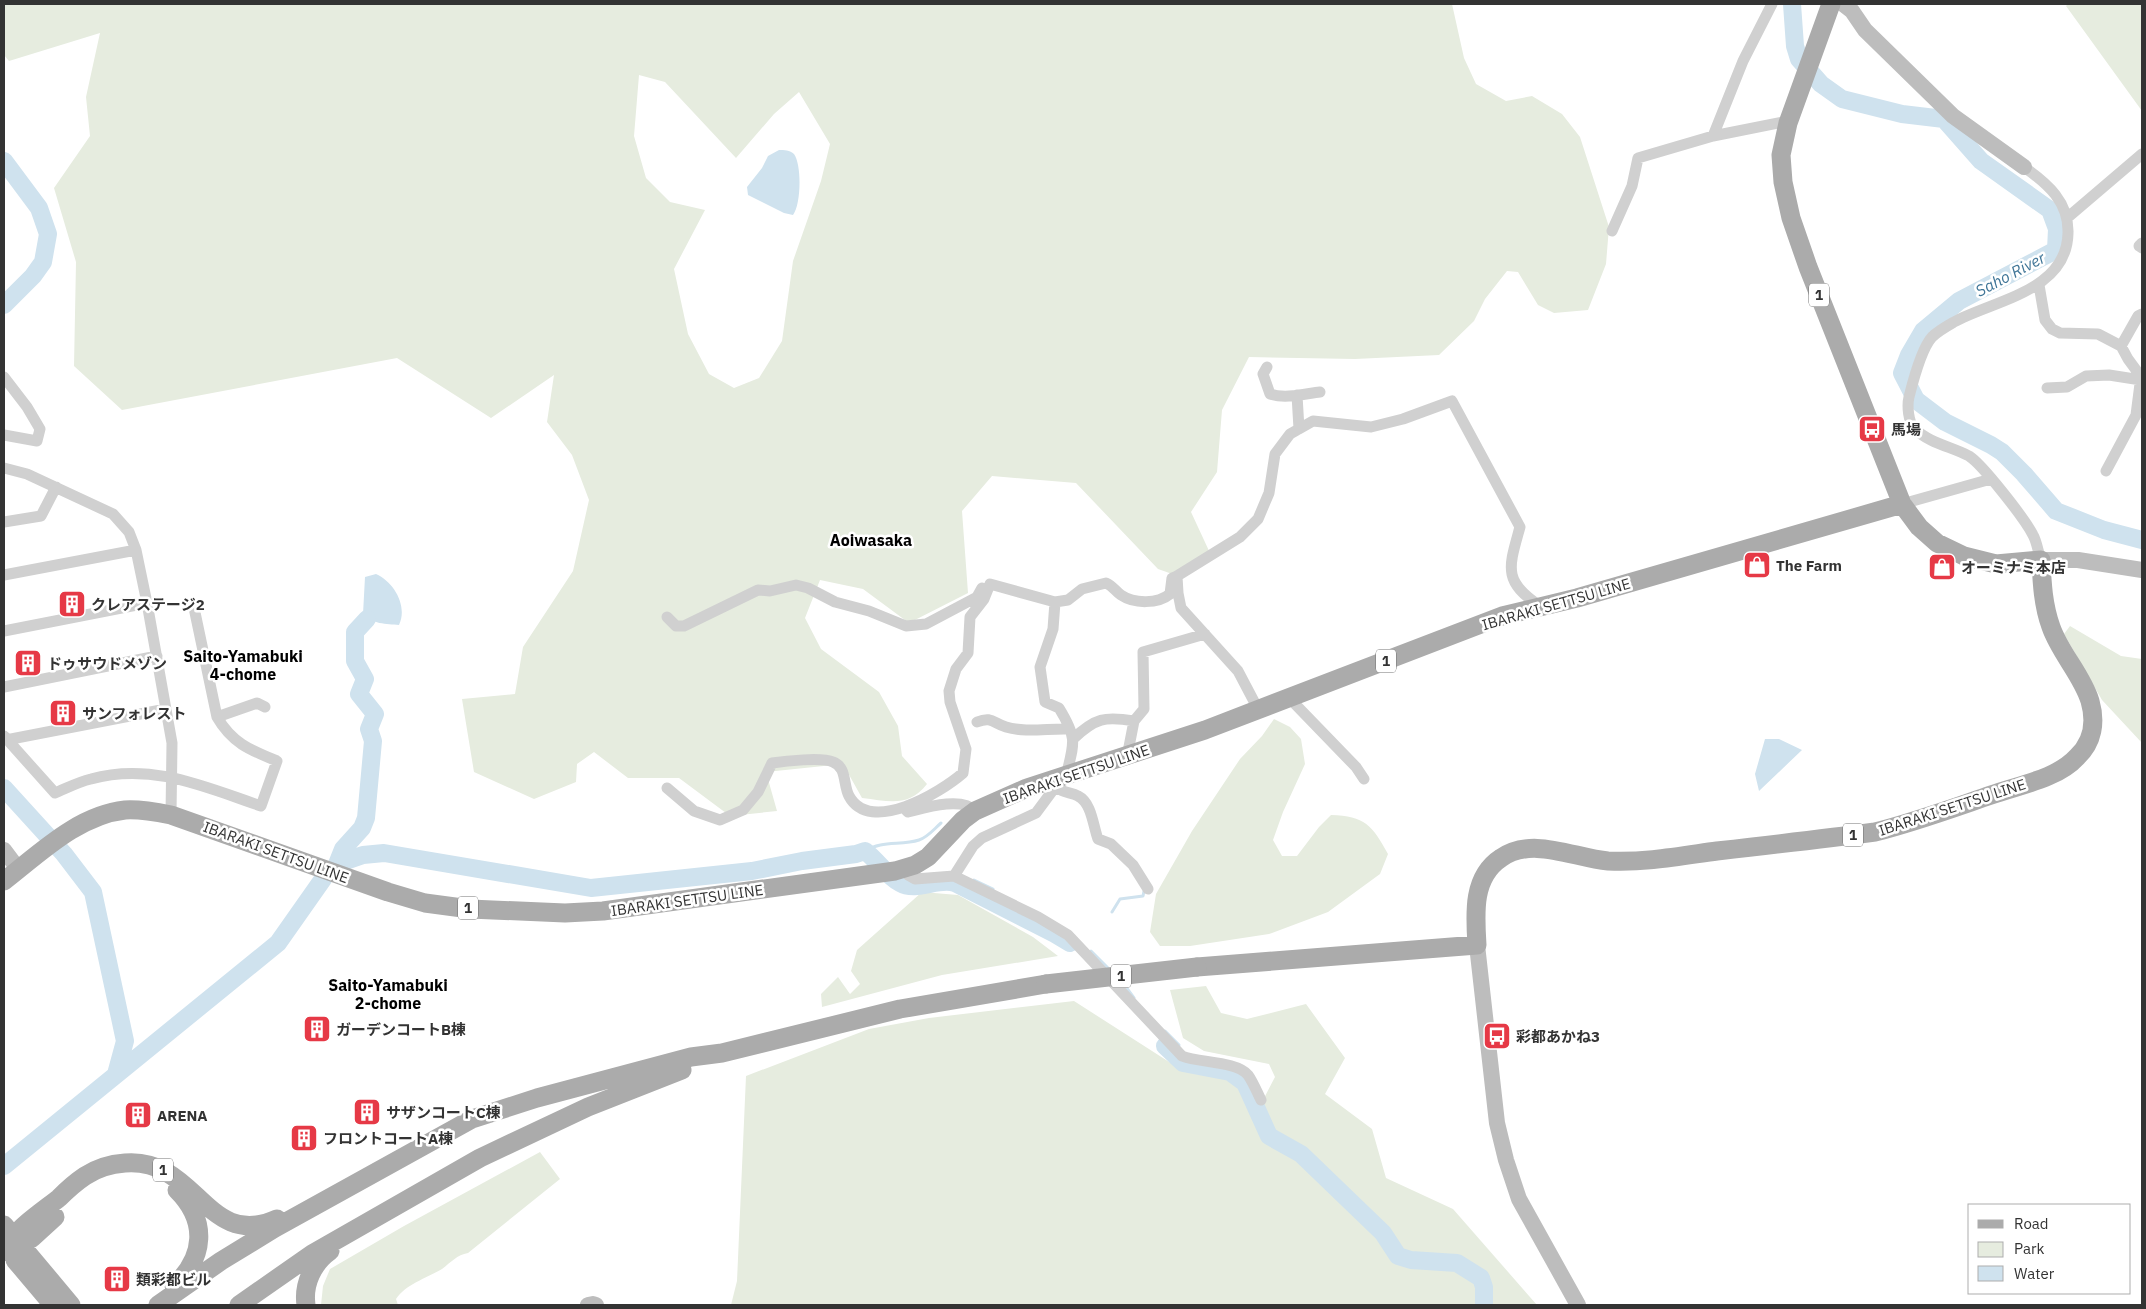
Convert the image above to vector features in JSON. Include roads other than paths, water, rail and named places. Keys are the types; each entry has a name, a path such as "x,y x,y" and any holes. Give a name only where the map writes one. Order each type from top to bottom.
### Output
{"main road":[{"name":"1","path":"1831,4 1788,123 1781,155 1783,182 1791,218 1902,504 1919,527 1937,543 1964,556 1996,564 2040,560"},
{"name":"IBARAKI SETTSU LINE","path":"11,876 71,831 92,819 126,810 171,815 409,899 470,909 565,913 603,911 894,871 928,857 963,820 975,811 1027,788 1056,785 1126,757 1293,697 1502,616 1577,598 1902,504"},
{"name":"IBARAKI SETTSU LINE","path":"1477,944 1475,910 1480,887 1493,864 1500,858 1515,851 1542,849 1595,860 1637,861 1875,832 1949,809 2049,775 2064,768 2086,748 2090,739 2093,720 2089,700 2052,628 2043,596 2040,560"},
{"name":"1","path":"158,1305 221,1261 275,1228 472,1119 556,1093 691,1058 722,1053 900,1009 1046,984 1197,968 1477,944"},
{"name":"1","path":"239,1305 312,1254 480,1158 588,1107 722,1053"},
{"name":"1","path":"306,1305 305,1293 310,1275 328,1252 440,1185 480,1158"},
{"name":"1","path":"9,1244 85,1176 102,1168 120,1164 138,1163 164,1170 181,1181 214,1213 226,1221 248,1227 267,1224 307,1205 329,1199"},
{"name":"1","path":"9,1244 91,1185 130,1172 147,1174 159,1179 176,1190 190,1205 197,1224 199,1242 194,1259 185,1274 149,1305"},
{"path":"9,1244 53,1305"},
{"path":"9,1244 71,1305"}],"street":[{"path":"1713,136 1743,61 1772,4"},
{"path":"1842,4 1852,11 1864,30 1953,116 2044,182 2062,202 2067,218 2068,246 2057,265 2039,285 1960,319 1932,337 1923,354 1909,398 1910,419 1914,428 1936,442 1970,457 1987,472 2034,536 2040,560 2078,560 2142,570"},
{"path":"1612,231 1632,186 1638,158 1713,136 1783,122 1788,123"},
{"path":"2067,218 2142,154"},
{"path":"2142,242 2139,246 2142,248"},
{"path":"2039,285 2046,320 2052,329 2060,333 2098,334 2121,346 2142,378 2136,415 2106,471"},
{"path":"2121,346 2138,316 2142,314"},
{"path":"1267,367 1263,374 1270,394 1276,396 1320,392"},
{"path":"2047,388 2067,387 2086,376 2108,375 2142,378"},
{"path":"4,377 27,407 40,429 37,441 4,435"},
{"path":"1297,395 1299,429"},
{"path":"667,617 676,626 684,626 758,590 770,591 796,585 808,588 835,602 869,611 906,626 926,624 977,597 981,588 990,584 1055,602 1068,600 1082,589 1106,583 1114,587 1121,595 1136,602 1165,598 1170,594 1172,578 1240,537 1258,519 1269,493 1275,454 1290,434 1313,421 1371,427 1403,419 1452,402 1520,527 1512,555 1512,580 1522,594 1540,606"},
{"path":"4,468 27,474 113,514 129,532 136,550 158,656 172,744 171,815"},
{"path":"1902,504 1991,478"},
{"path":"4,522 41,516 56,487"},
{"path":"4,575 136,550"},
{"path":"1178,576 1178,593 1181,608 1238,671 1258,709"},
{"path":"667,788 694,811 720,820 743,810 758,792 772,763 797,759 833,762 841,769 849,796 863,811 872,812 904,807 932,797 949,786 963,773 966,749 950,702 949,691 956,669 968,653 970,617 984,599 990,584"},
{"path":"954,876 973,846 982,838 1036,813 1056,785 1074,750 1071,734 1060,708 1044,702 1040,667 1053,629 1055,602"},
{"path":"4,631 147,603"},
{"path":"5,738 55,793 90,779 117,774 172,776 261,806 277,761 238,743 225,731 217,717 193,603"},
{"path":"1126,757 1134,721 1144,709 1144,652 1205,634"},
{"path":"4,687 158,656"},
{"path":"1293,697 1295,704 1356,768 1364,780"},
{"path":"217,717 257,703 266,707"},
{"path":"5,738 166,709"},
{"path":"977,722 987,719 1007,727 1071,734 1111,717 1134,721"},
{"path":"1056,785 1058,789 1077,795 1082,799 1092,818 1098,839 1113,846 1133,865 1148,889"},
{"path":"904,807 908,812 941,804 970,806 975,811"},
{"path":"4,850 11,876"},
{"path":"894,871 915,879 954,876 1068,935 1182,1056 1192,1060 1215,1063 1241,1070 1249,1077 1261,1100"},
{"path":"1477,944 1497,1123 1506,1160 1519,1199 1578,1305"},
{"path":"588,1305 596,1305"}],"water":[{"path":"779,150 789,151 797,159 799,194 796,210 793,215 784,213 748,195 747,187 762,168 768,156"},
{"path":"376,574 383,578 398,595 402,610 399,625 375,622 363,614 365,577"},
{"path":"1765,739 1779,739 1802,750 1759,791 1755,774"}],"waterway":[{"name":"Saho River","path":"1792,4 1795,46 1799,59 1821,84 1842,99 1902,114 1944,119 1981,161 2050,210 2057,229 2056,250 1959,301 1923,331 1909,355 1902,373 1916,400 1945,422 2002,452 2056,511 2104,530 2142,540"},
{"path":"4,161 39,208 48,234 43,262 33,276 4,305"},
{"path":"337,864 343,849 362,828 366,818 373,741 369,729 375,714 359,694 365,679 355,661 355,632 367,619"},
{"path":"4,788 64,854 93,892 125,1041 116,1074"},
{"path":"865,851 878,845 905,843 922,839 941,823"},
{"path":"337,864 363,855 384,853 591,888 752,871 865,851 891,877 900,883 907,886 942,882 955,883 1070,943"},
{"path":"4,1166 278,943 323,879"},
{"path":"974,880 993,889"},
{"path":"1112,912 1120,899 1143,896 1144,891"},
{"path":"1091,951 1110,970"},
{"path":"1123,983 1134,998"},
{"path":"1165,1031 1179,1045"},
{"path":"1165,1046 1183,1063 1230,1072 1245,1083 1269,1136 1301,1154 1383,1233 1398,1256 1411,1260 1457,1263 1481,1278 1484,1287 1484,1305"}],"place":[{"name":"馬場","path":"1872,429"},
{"name":"The Farm","path":"1757,565"},
{"name":"オーミナミ本店","path":"1942,567"},
{"name":"クレアステージ2","path":"72,604"},
{"name":"ドゥサウドメゾン","path":"28,663"},
{"name":"サンフォレスト","path":"63,713"},
{"name":"ガーデンコートB棟","path":"317,1029"},
{"name":"彩都あかね3","path":"1497,1036"},
{"name":"サザンコートC棟","path":"367,1112"},
{"name":"ARENA","path":"138,1115"},
{"name":"フロントコートA棟","path":"304,1138"},
{"name":"類彩都ビル","path":"117,1279"}],"district":[{"name":"Aoiwasaka","path":"871,540"},
{"name":"Saito-Yamabuki 4-chome","path":"243,665"},
{"name":"Saito-Yamabuki 2-chome","path":"388,994"}]}
